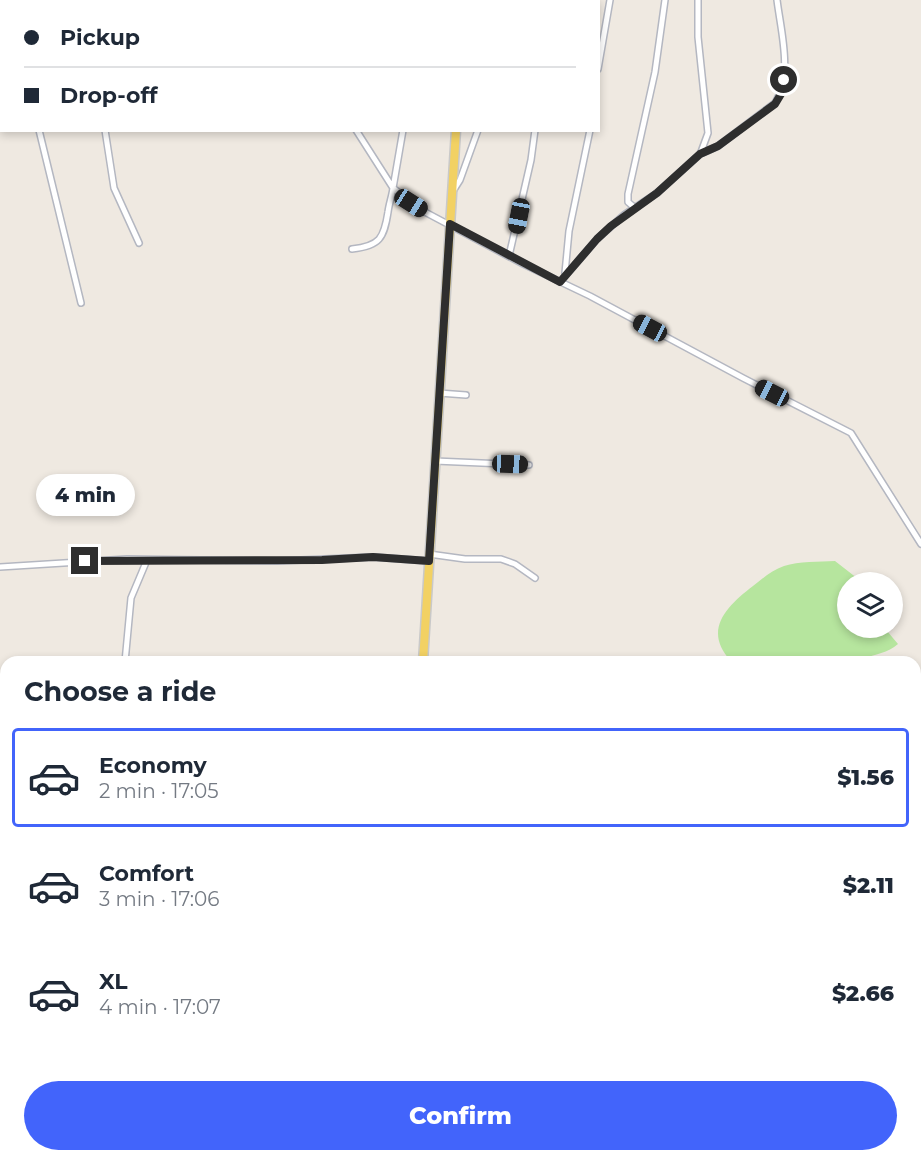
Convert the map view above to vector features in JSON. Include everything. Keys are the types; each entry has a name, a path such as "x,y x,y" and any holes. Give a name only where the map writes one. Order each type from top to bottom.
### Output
{"main road":[{"path":"423,656 456,132"}],"street":[{"path":"600,58 610,0"},
{"path":"635,208 628,202 628,194 655,72 665,0"},
{"path":"698,0 698,37 708,133 711,141 718,146"},
{"path":"560,282 597,239 657,193 700,154 718,146 775,104 781,94 784,61 777,0"},
{"path":"39,132 81,303"},
{"path":"105,132 114,188 139,243"},
{"path":"357,132 393,188 411,203 851,432 921,544"},
{"path":"352,249 368,246 382,237 386,230 403,132"},
{"path":"452,192 460,180 477,132"},
{"path":"509,256 531,160 535,132"},
{"path":"565,275 569,231 590,132"},
{"path":"700,154 708,133"},
{"path":"440,393 466,395"},
{"path":"435,461 528,465"},
{"path":"0,567 112,560 288,561 429,557 501,559 515,564 535,578"},
{"path":"126,656 131,598 147,560"}],"green space":[{"path":"835,561 849,572 837,572 837,638 893,638 898,644 872,656 727,656 719,639 718,629 727,610 771,572 796,563"}],"route":[{"path":"85,561 127,559 253,561 394,557 429,561 450,224 560,282 597,239 625,214 657,193 700,154 718,146 775,104 781,94 784,80"}]}
